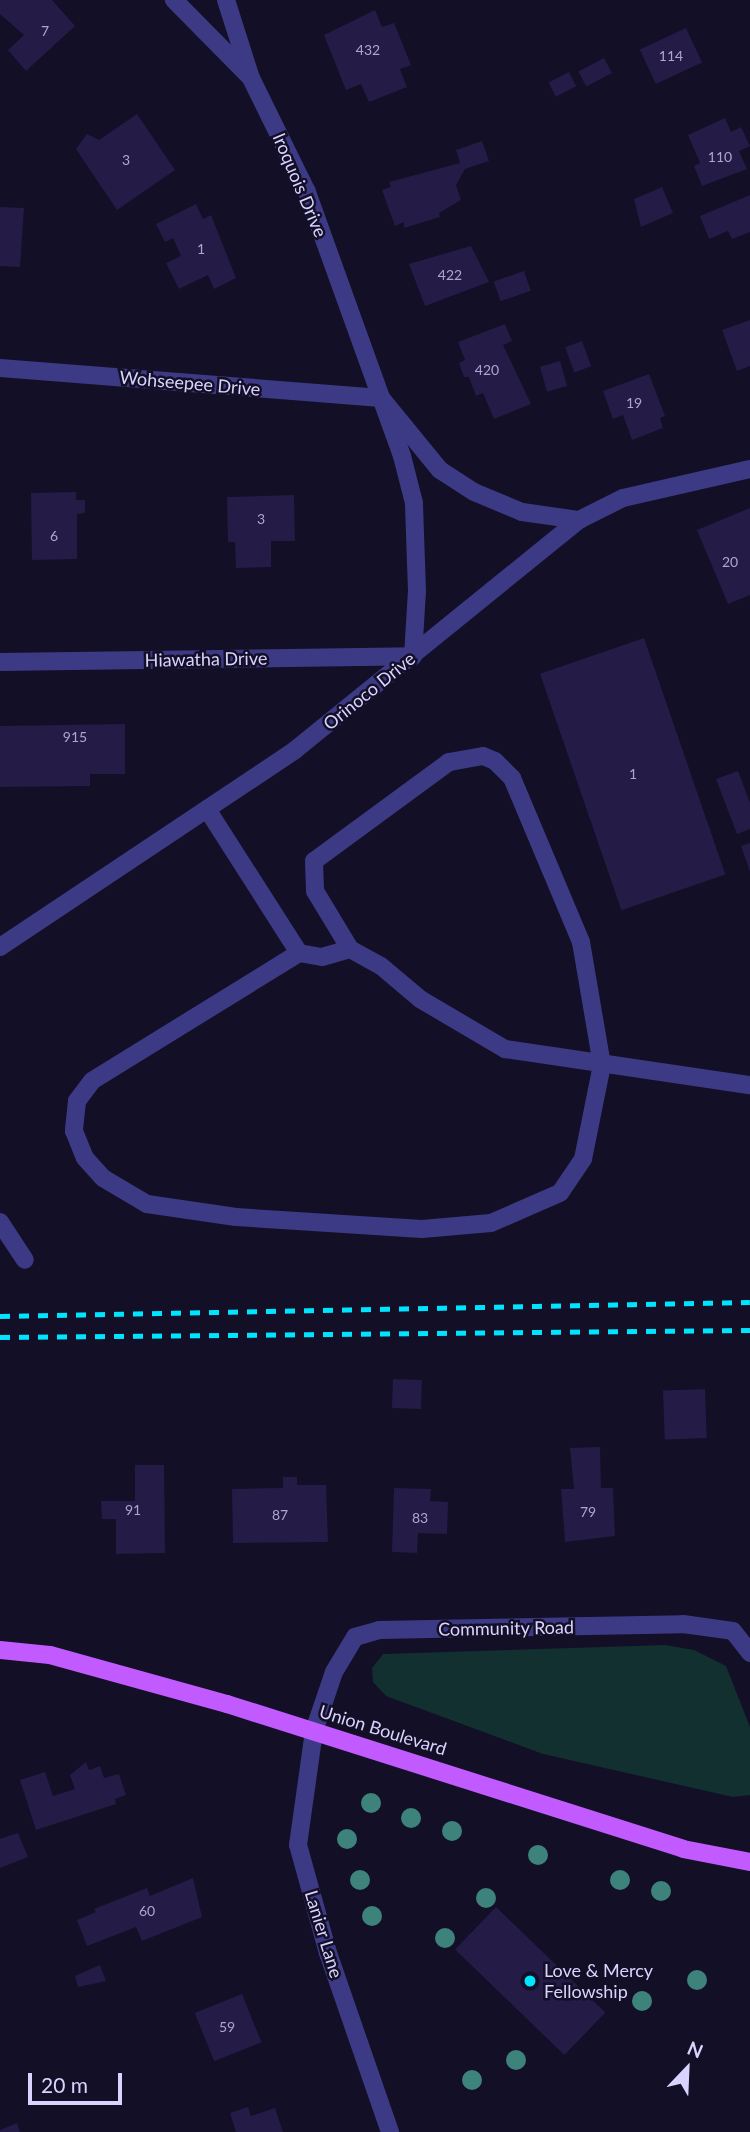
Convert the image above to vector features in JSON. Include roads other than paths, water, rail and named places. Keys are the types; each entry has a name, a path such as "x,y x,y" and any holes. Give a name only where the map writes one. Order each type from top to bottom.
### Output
{"main road":[{"name":"Union Boulevard","path":"0,1650 50,1655 314,1731 683,1849 750,1862"}],"street":[{"name":"Iroquois Drive","path":"174,0 251,78 307,192 402,456 414,503 417,591 413,656"},
{"path":"226,0 251,78"},
{"name":"Wohseepee Drive","path":"0,368 381,398"},
{"name":"Iroquois Drive","path":"381,398 440,470 474,492 522,512 579,520"},
{"name":"Orinoco Drive","path":"0,947 295,750 579,520 623,498 750,469"},
{"name":"Hiawatha Drive","path":"0,662 413,656"},
{"path":"349,950 322,957 299,953 92,1081 77,1101 74,1131 85,1158 103,1178 147,1204 236,1217 422,1229 491,1223 560,1193 583,1159 602,1065 581,942 512,778 495,761 483,756 450,762 314,861 315,891 349,950 505,1049 602,1065 750,1085"},
{"path":"206,809 299,953"},
{"path":"0,1222 25,1260"},
{"name":"Community Road","path":"314,1731 334,1672 355,1637 379,1630 683,1624 733,1632 750,1653"},
{"name":"Lanier Lane","path":"314,1731 298,1845 328,1953 390,2132"}],"railway":[{"path":"0,1316 750,1302"},
{"path":"0,1337 750,1330"}],"place":[{"name":"Love & Mercy Fellowship","path":"530,1981"}]}
